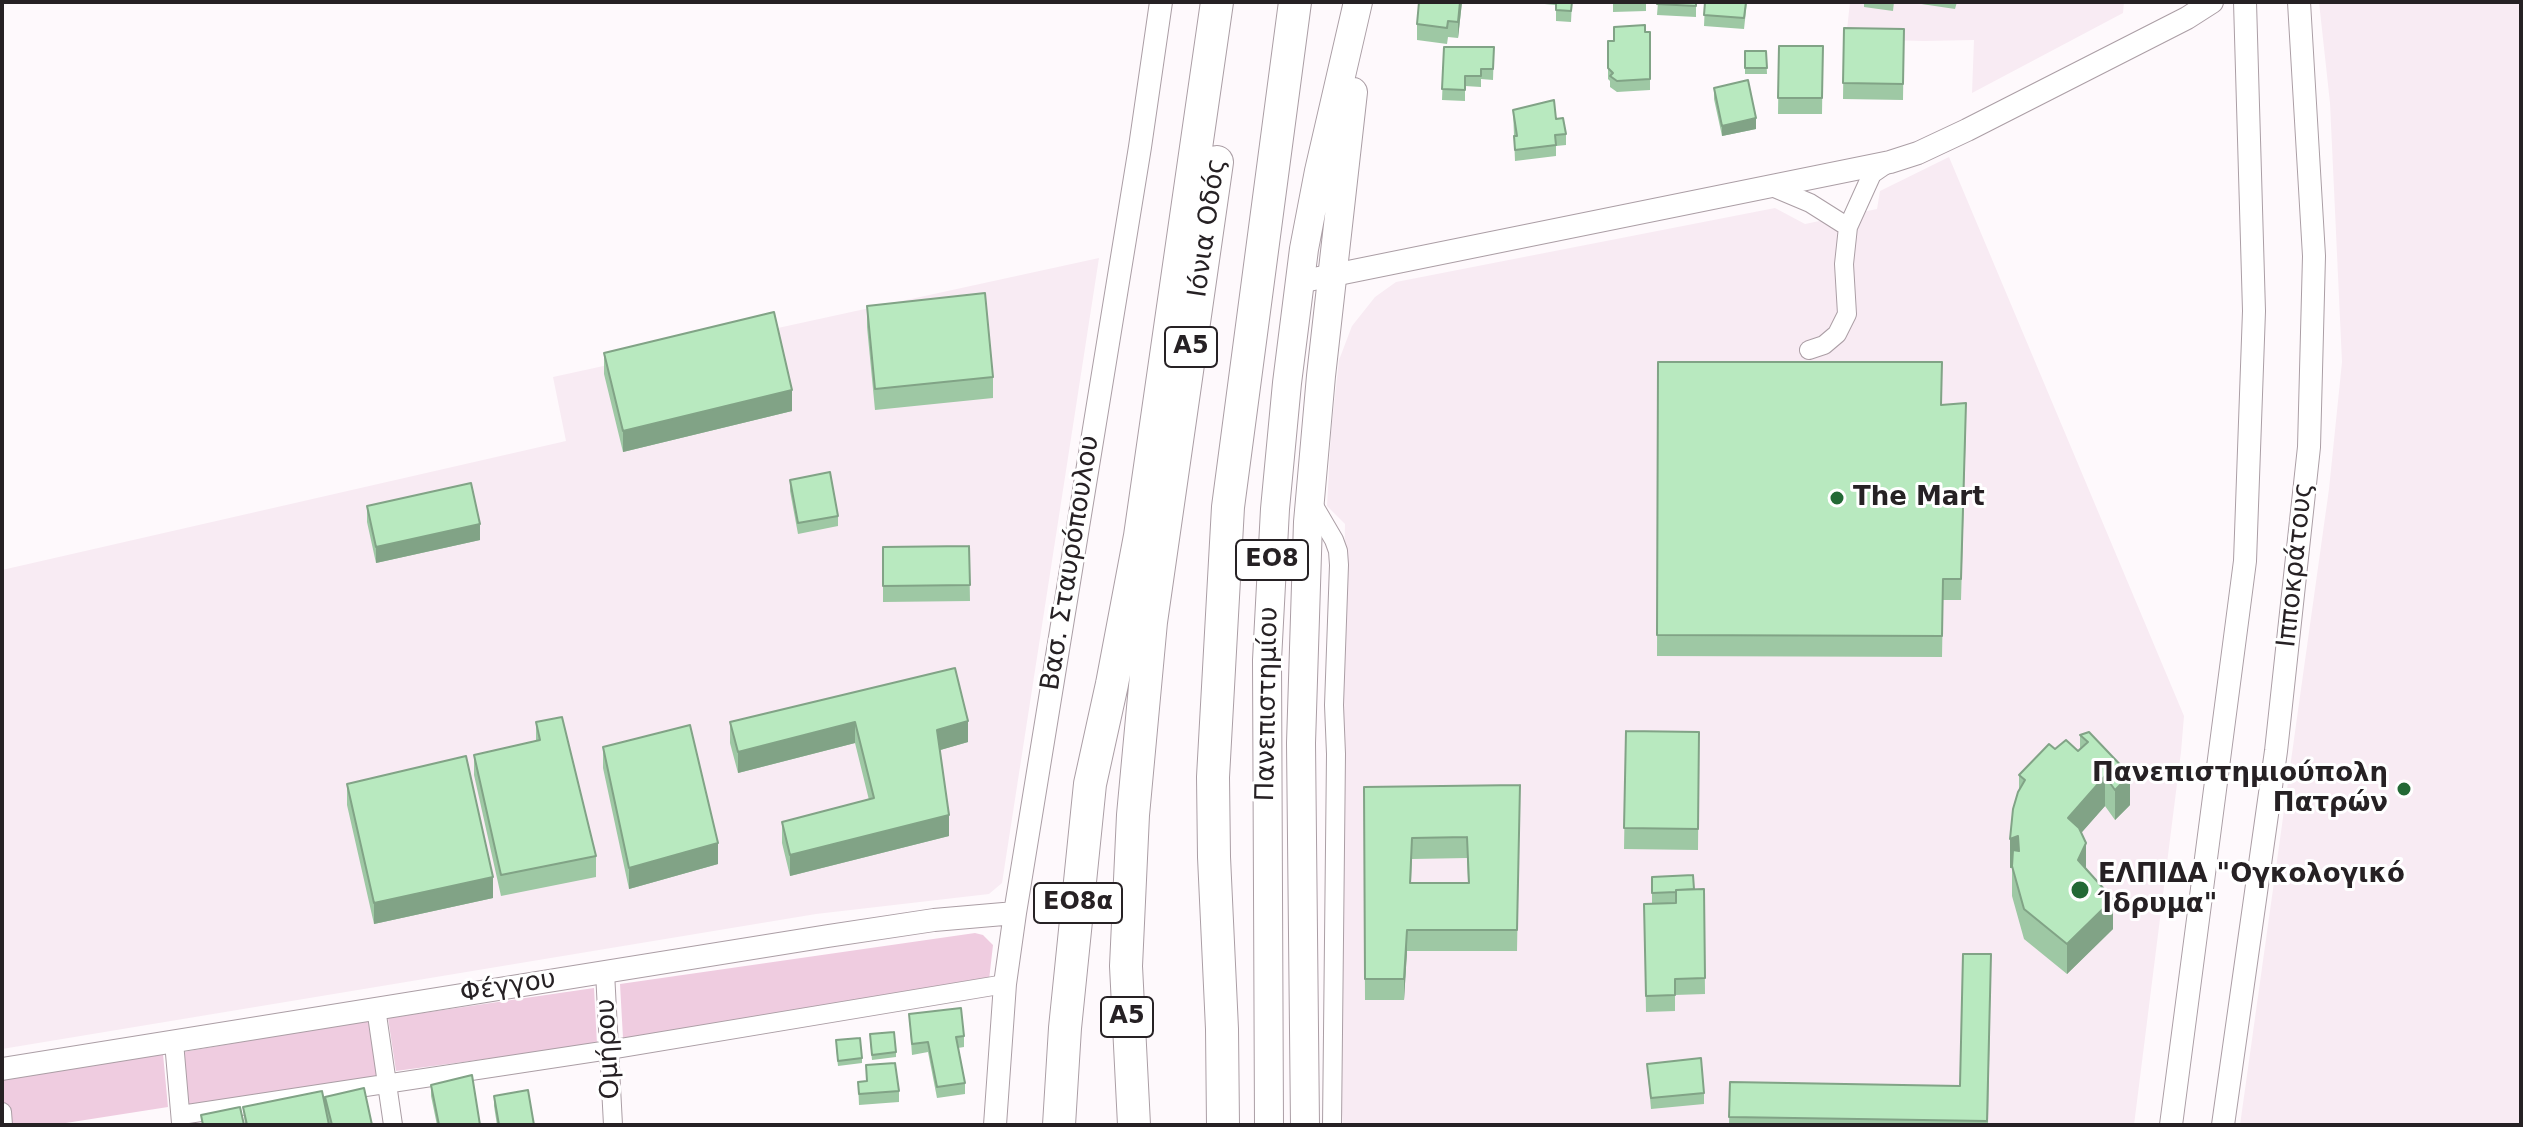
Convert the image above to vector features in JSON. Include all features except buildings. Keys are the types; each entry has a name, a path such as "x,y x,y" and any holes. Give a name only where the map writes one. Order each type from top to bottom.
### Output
{"highway":[{"name":"Ιόνια Οδός","path":"1140,536 1217,2"},
{"name":"Ιόνια Οδός","path":"1134,1125 1126,992 1133,815 1151,622 1238,2"},
{"name":"Α5","path":"1223,1125 1213,777 1228,507 1295,2"},
{"name":"ΕΟ8α","path":"1059,1125 1068,997 1090,784 1140,536"},
{"name":"Α5","path":"1116,1125 1110,969 1112,899 1122,762 1138,646 1140,536"}],"main road":[{"name":"Πανεπιστημίου","path":"1305,1125 1301,743 1304,618 1310,499 1360,2"},
{"name":"Πανεπιστημίου","path":"1269,1125 1267,756 1270,577 1280,445 1299,282 1314,196 1360,2"}],"street":[{"name":"Βασ. Σταυρόπουλου","path":"995,1125 1005,984 1015,913 1161,2"},
{"path":"1299,282 1890,162 1918,153 1967,130 2162,31 2212,2"},
{"name":"Ιπποκράτους","path":"2171,1125 2245,561 2254,311 2245,2"},
{"name":"Ιπποκράτους","path":"2223,1125 2276,751 2309,447 2314,256 2299,2"},
{"path":"1809,350 1824,345 1837,334 1847,314 1844,264 1848,227 1872,174 1890,162"},
{"path":"1772,187 1810,203 1848,227"},
{"path":"1310,499 1334,540 1339,565 1334,705 1332,1125"},
{"name":"Φέγγου","path":"2,1069 934,920 1015,913"},
{"name":"Ομήρου","path":"605,972 613,1125"},
{"path":"174,1042 181,1120 387,1083 609,1050 1005,984"},
{"path":"376,1008 393,1125"},
{"path":"2,1112 3,1125"}],"shaded area":[{"path":"1850,2 2124,2 2123,13 1972,93 1974,40 1846,39"},
{"name":"Πανεπιστημιούπολη Πατρών","path":"2319,2 2521,2 2521,1125 2240,1125 2329,489 2342,362 2330,103"},
{"path":"1949,157 2184,716 2134,1125 1343,1125 1335,1027 1345,524 1327,506 1339,360 1352,326 1375,297 1396,282 1775,208 1805,224 1877,209 1880,191"},
{"path":"1099,258 1002,883 989,894 816,914 2,1049 2,570 566,441 553,377"},
{"path":"975,933 983,935 993,945 989,980 623,1038 620,984"},
{"path":"594,988 597,1044 396,1071 388,1018"},
{"path":"368,1020 378,1076 189,1107 183,1052"},
{"path":"163,1054 168,1107 53,1125 2,1125 2,1079"}],"place":[{"name":"The Mart","path":"1837,498"},
{"name":"Πανεπιστημιούπολη Πατρών","path":"2404,789"},
{"name":"ΕΛΠΙΔΑ \"Ογκολογικό Ίδρυμα\"","path":"2080,890"}]}
